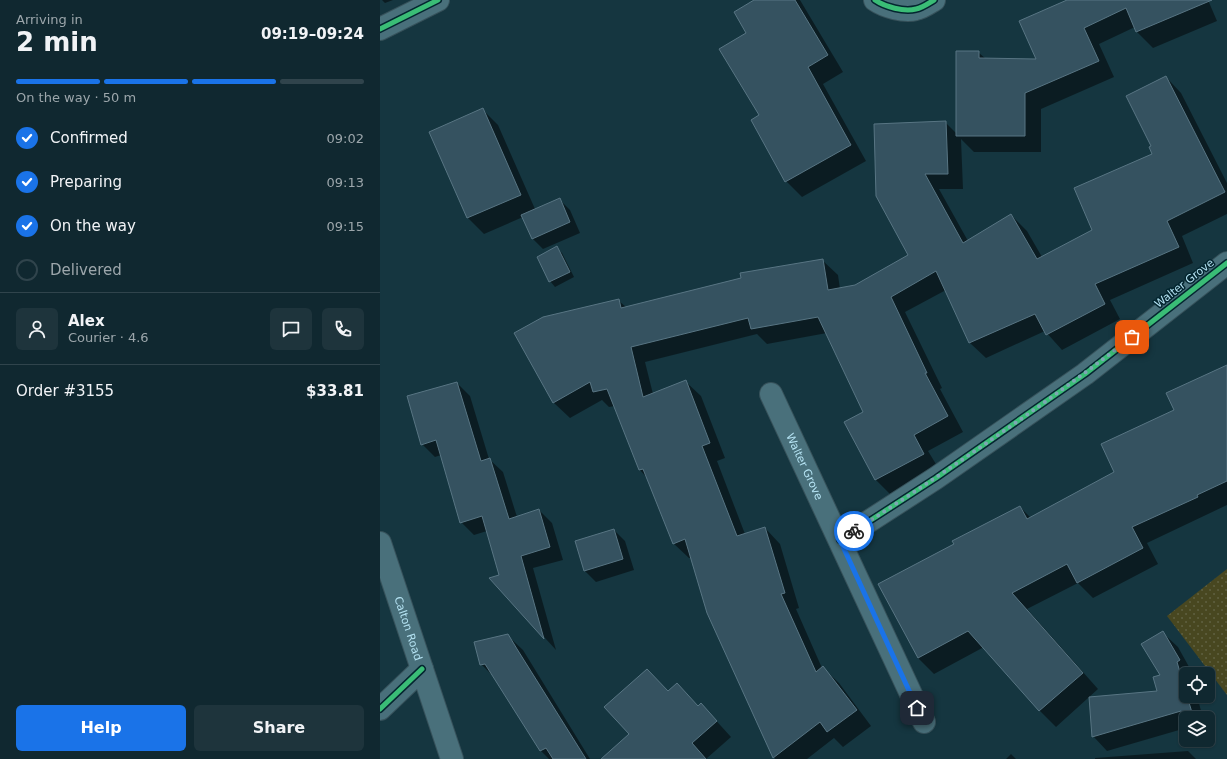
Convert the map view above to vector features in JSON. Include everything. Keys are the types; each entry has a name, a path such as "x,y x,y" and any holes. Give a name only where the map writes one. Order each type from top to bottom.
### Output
{"street":[{"path":"380,29 438,0"},
{"path":"875,0 882,5 899,9 916,9 934,0"},
{"name":"Walter Grove","path":"840,540 936,478 1085,374 1227,263"},
{"name":"Walter Grove","path":"771,394 924,722"},
{"name":"Calton Road","path":"380,544 452,759"},
{"path":"380,709 422,669"}],"shaded area":[{"path":"1227,569 1227,695 1215,679 1215,667 1206,667 1167,616"}],"building":[{"path":"754,0 795,0 828,55 808,67 851,145 785,182 751,120 759,115 719,49 746,33 734,12"},
{"path":"1067,0 1212,0 1136,32 1126,8 1084,28 1099,61 1025,93 1025,136 956,136 956,51 979,51 979,58 1036,59 1019,21"},
{"path":"1166,76 1225,192 1167,221 1179,247 1095,284 1105,304 1046,335 1035,314 969,343 936,271 891,297 927,373 925,373 948,416 914,435 924,454 875,480 844,422 863,412 818,317 751,329 748,318 631,347 643,397 686,380 710,443 702,446 737,536 765,527 785,593 781,594 816,672 823,666 857,710 827,732 820,722 773,758 707,613 685,539 673,544 643,469 639,470 607,389 593,392 590,382 553,403 514,333 543,317 619,299 621,308 741,278 740,273 823,259 828,290 855,285 908,255 876,196 874,124 946,121 948,174 925,174 963,243 1011,214 1037,259 1092,230 1074,188 1152,154 1149,147 1151,146 1126,96"},
{"path":"483,108 521,195 467,218 429,132"},
{"path":"560,198 570,222 532,239 521,215"},
{"path":"557,246 570,272 549,282 537,257"},
{"path":"1227,365 1227,481 1197,495 1198,497 1132,527 1143,548 1077,583 1067,564 1012,593 1083,673 1039,711 968,631 918,658 878,584 954,544 952,541 1020,506 1027,519 1114,472 1101,444 1174,410 1166,393"},
{"path":"457,382 481,461 490,458 509,519 539,509 550,547 521,556 544,639 489,578 499,575 482,516 460,523 436,440 421,445 407,396"},
{"path":"614,529 623,559 584,571 575,541"},
{"path":"1163,631 1180,660 1177,662 1179,669 1179,703 1189,703 1192,711 1179,711 1092,737 1089,697 1157,691 1153,677 1160,675 1141,644"},
{"path":"508,634 586,759 553,759 546,748 540,751 485,664 480,665 474,642"},
{"path":"647,669 668,691 677,683 698,706 701,703 717,721 692,743 706,759 601,759 629,734 604,707"}],"cycle path":[{"path":"380,29 438,0"},
{"path":"875,0 889,7 906,10 918,8 934,0"},
{"path":"840,540 936,478 1085,374 1227,263"},
{"path":"380,709 422,669"}],"way so far":[{"path":"854,531 936,478 1085,374 1132,337"}],"route":[{"path":"854,531 840,540 917,708"}]}
